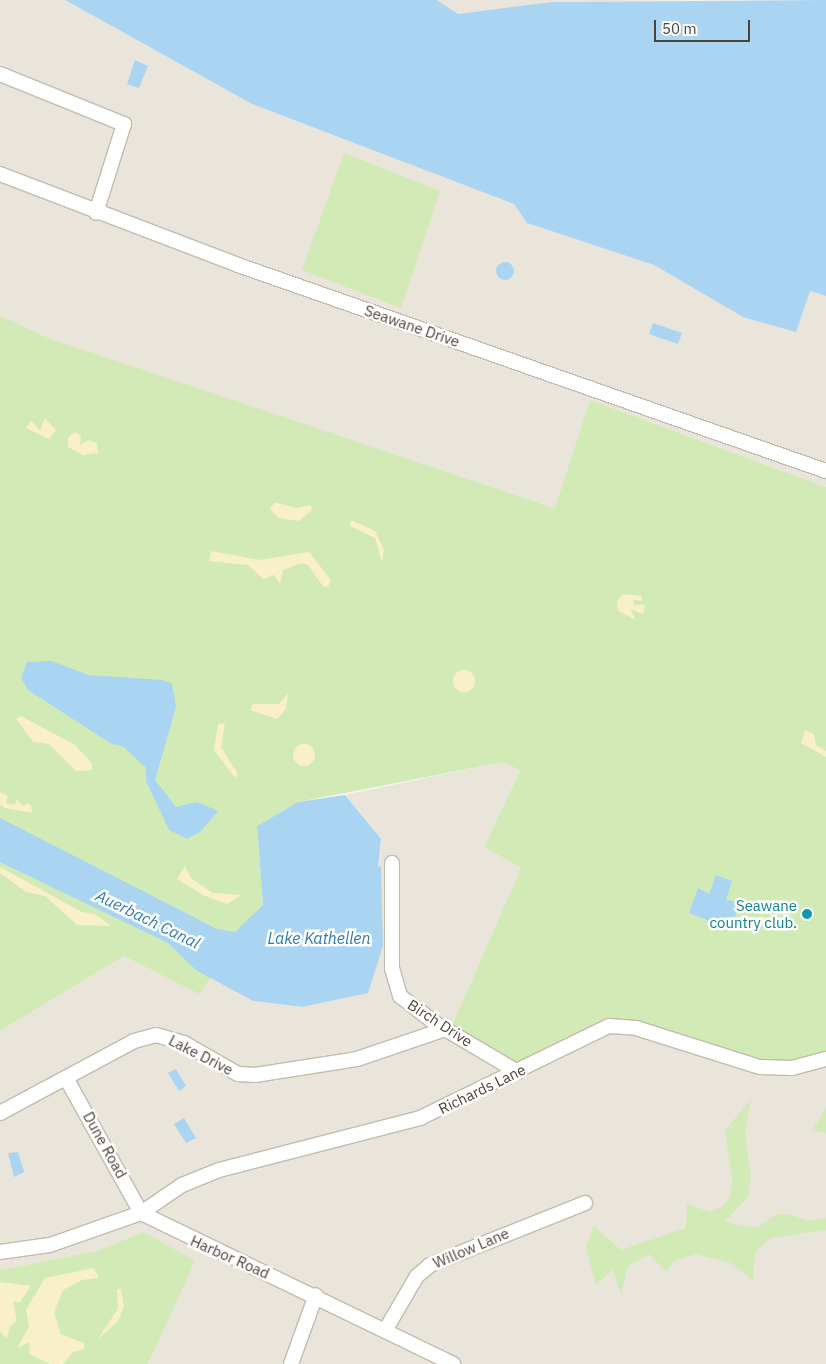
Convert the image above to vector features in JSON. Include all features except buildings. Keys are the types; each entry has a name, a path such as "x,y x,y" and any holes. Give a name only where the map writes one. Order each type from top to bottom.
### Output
{"street":[{"path":"0,74 124,124 96,213"},
{"name":"Seawane Drive","path":"0,174 96,213 826,471"},
{"name":"Birch Drive","path":"392,863 396,988 412,1008 518,1072"},
{"name":"Richards Lane","path":"141,1213 182,1185 219,1170 388,1129 518,1072 609,1026 636,1028 760,1067 792,1068 826,1059"},
{"name":"Lake Drive","path":"0,1113 134,1041 156,1035 174,1039 245,1075 284,1074 357,1059 445,1029"},
{"name":"Dune Road","path":"66,1078 141,1213"},
{"name":"Willow Lane","path":"386,1329 417,1276 430,1265 584,1203"},
{"path":"0,1252 50,1245 141,1213"},
{"name":"Harbor Road","path":"141,1213 316,1295 453,1364"},
{"path":"290,1364 316,1295"}],"shaded area":[{"path":"0,0 65,0 252,104 514,204 527,223 654,265 743,317 810,291 826,296 826,487 590,400 556,508 28,332 0,331"},
{"path":"437,0 695,0 553,2 458,14"},
{"path":"503,762 520,769 484,847 521,868 450,1030 602,1028 826,1060 826,1364 148,1364 194,1261 144,1232 96,1251 0,1270 0,1031 124,956 199,994 210,976 253,1001 302,1007 367,993 381,839 345,795"}],"green space":[{"path":"344,153 440,191 401,308 302,270"},
{"path":"0,316 48,338 555,508 590,400 826,487 826,1060 749,1068 630,1027 602,1028 518,1071 450,1030 521,868 484,847 520,770 503,762 298,802 257,826 263,905 199,994 124,956 0,1031"},
{"path":"751,1100 745,1131 751,1176 748,1197 724,1222 757,1228 777,1214 787,1214 810,1221 826,1218 826,1230 771,1238 755,1252 753,1281 731,1263 695,1254 674,1261 666,1272 649,1254 628,1266 621,1295 613,1269 596,1285 586,1247 594,1226 621,1250 686,1228 687,1204 711,1212 724,1205 731,1194 732,1179 725,1130"},
{"path":"826,1107 826,1133 812,1130 822,1115"},
{"path":"144,1232 195,1261 148,1364 0,1364 0,1270 96,1251"}],"sand":[{"path":"45,418 56,430 49,439 26,428 31,420 40,431"},
{"path":"74,432 81,435 80,445 88,440 97,443 98,453 83,455 68,447 68,438"},
{"path":"275,502 296,508 311,505 312,510 299,521 278,518 270,509"},
{"path":"351,520 375,531 384,550 382,562 375,538 350,526"},
{"path":"211,551 260,560 309,552 331,580 328,587 323,586 307,564 299,564 283,570 280,584 274,575 263,579 248,565 209,561"},
{"path":"623,594 642,596 642,601 633,600 634,605 645,605 643,614 630,609 636,620 618,611 617,601"},
{"path":"460,670 468,670 475,677 475,685 468,692 460,692 453,685 453,677"},
{"path":"288,693 286,709 277,719 250,710 253,704 279,704"},
{"path":"21,716 75,745 92,763 92,770 76,771 49,744 33,742 16,719"},
{"path":"225,723 221,747 238,774 235,778 214,750 218,724"},
{"path":"805,730 814,734 816,745 826,751 826,757 801,743"},
{"path":"304,744 312,747 315,755 312,763 304,766 296,763 293,755 296,747"},
{"path":"0,792 8,796 6,803 15,805 16,799 23,806 29,803 33,813 5,808 0,804"},
{"path":"185,866 191,878 213,893 242,895 227,904 203,895 177,879"},
{"path":"0,867 82,912 95,914 111,926 77,925 45,896 26,892 0,873"},
{"path":"94,1268 99,1278 82,1280 63,1290 54,1313 61,1334 84,1343 84,1349 73,1352 63,1364 50,1364 29,1354 30,1342 17,1348 29,1327 26,1310 45,1278"},
{"path":"0,1282 31,1286 20,1302 13,1302 17,1321 10,1326 7,1339 0,1331"},
{"path":"121,1289 124,1307 118,1321 98,1339 118,1309 117,1290"}],"water":[{"path":"65,0 437,0 458,14 552,2 826,0 826,296 810,291 796,332 743,317 654,265 527,223 514,204 252,104"},
{"path":"135,60 148,66 139,88 127,84"},
{"path":"505,262 511,265 514,271 511,277 505,280 499,277 496,271 499,265"},
{"path":"653,323 682,333 678,344 649,334"},
{"path":"52,661 88,675 163,680 172,684 176,707 155,780 176,807 197,802 218,811 200,832 187,839 169,830 146,781 146,768 124,747 110,743 28,690 21,678 27,662"},
{"name":"Lake Kathellen","path":"345,795 381,839 378,867 381,866 383,946 368,993 302,1007 253,1001 196,970 168,943 0,862 0,818 217,929 235,932 263,905 257,826 298,802"},
{"path":"716,875 732,881 726,900 740,902 731,929 689,913 698,888 709,894"},
{"path":"176,1069 186,1086 179,1091 168,1073"},
{"path":"184,1118 196,1138 186,1143 174,1124"},
{"path":"18,1152 24,1172 14,1177 8,1153"}],"place":[{"name":"Seawane country club.","path":"807,914"}],"water label":[{"name":"Auerbach Canal","path":"148,919"}]}
